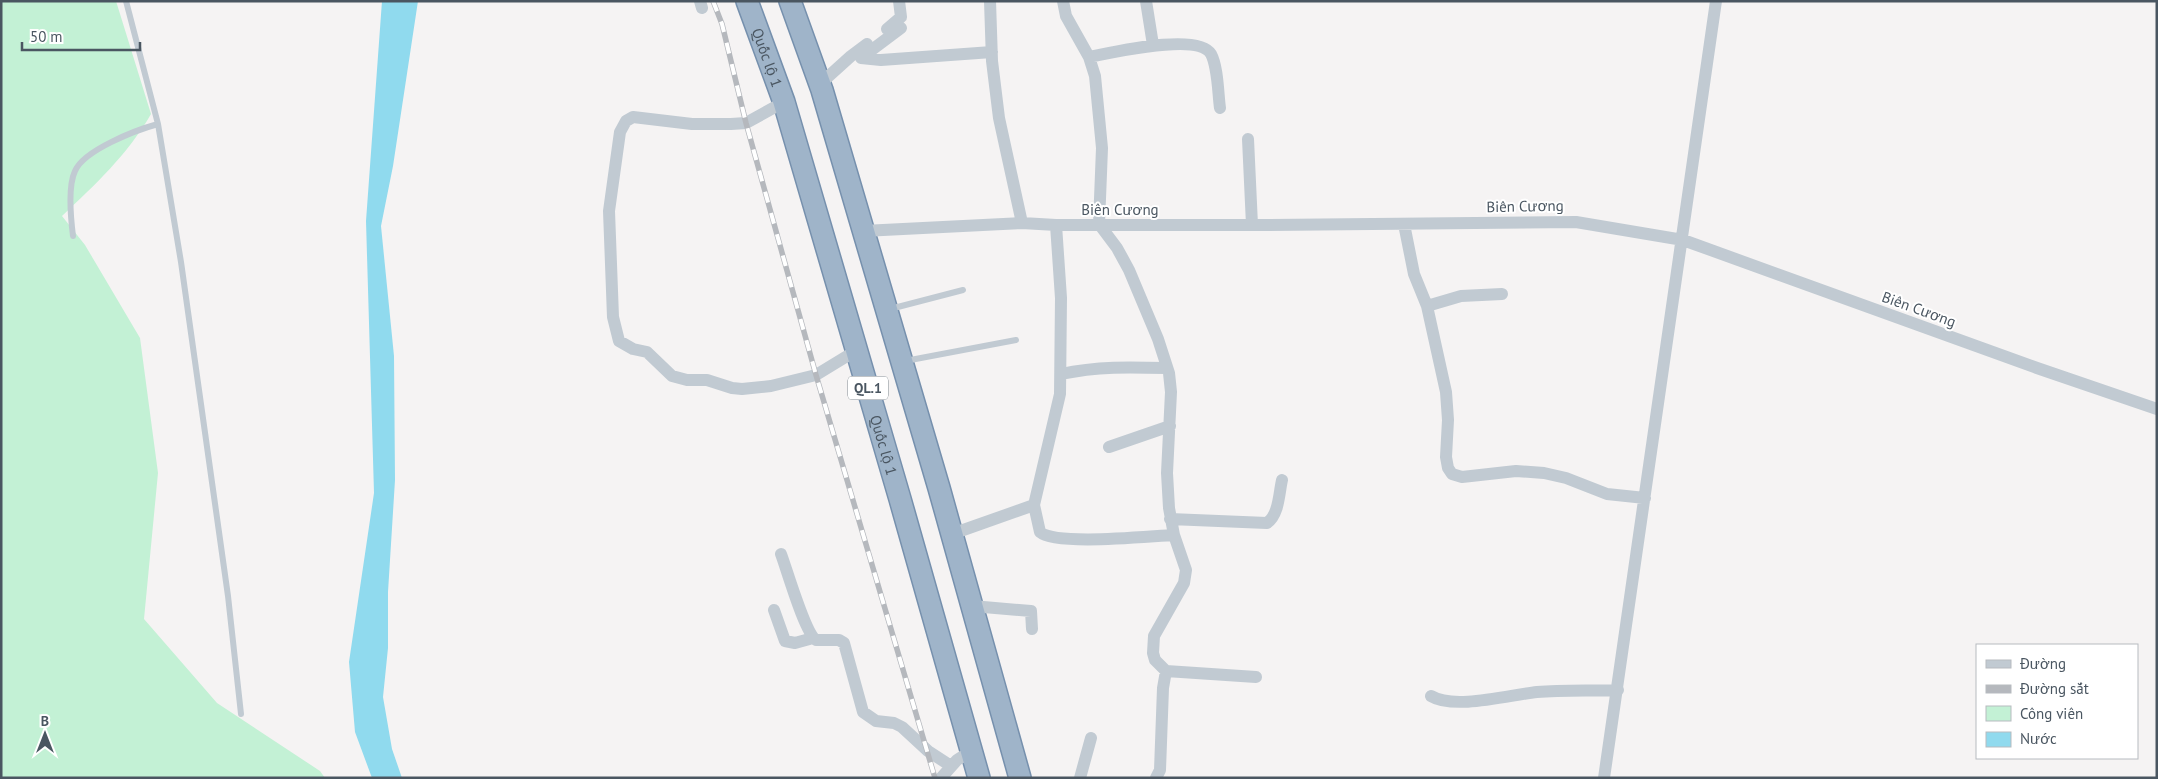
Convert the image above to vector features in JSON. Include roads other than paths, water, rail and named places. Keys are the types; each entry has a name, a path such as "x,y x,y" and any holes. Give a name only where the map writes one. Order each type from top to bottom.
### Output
{"highway":[{"name":"Quốc lộ 1","path":"747,1 784,102 979,778"},
{"name":"QL.1","path":"790,1 820,84 887,310 1020,777"}],"street":[{"path":"820,84 851,56 898,21 901,17 899,1"},
{"path":"990,1 992,52 1000,118 1022,223"},
{"path":"1063,1 1066,16 1090,57 1095,76 1102,126 1099,224 1117,248 1129,270 1158,339 1167,368 1170,392 1167,473 1170,519 1184,563 1185,578 1154,636 1155,660 1166,671 1256,677"},
{"path":"1146,1 1153,45"},
{"path":"1604,778 1646,498 1716,1"},
{"path":"901,28 861,58 881,60 992,52"},
{"path":"1090,57 1153,45 1192,45 1204,48 1211,54 1220,108"},
{"path":"784,102 746,123 692,124 633,117 622,124 609,211 612,293 616,336 625,346 648,352 672,376 688,380 707,380 732,388 742,389 771,386 816,375 857,350"},
{"path":"1248,139 1252,225"},
{"name":"Biên Cương","path":"863,231 1022,223 1056,225 1252,225 1576,222 1683,240 2037,368 2157,409"},
{"path":"1404,224 1414,274 1427,306 1446,392 1448,420 1446,457 1448,468 1452,474 1462,477 1516,471 1544,473 1566,478 1607,494 1646,498"},
{"path":"1056,225 1062,298 1060,394 1034,505 1040,532 1052,538 1076,539 1174,534"},
{"path":"1427,306 1461,296 1502,294"},
{"path":"1061,374 1089,368 1167,368"},
{"path":"1109,447 1170,426"},
{"path":"1170,519 1267,523 1272,520 1275,513 1282,480"},
{"path":"952,534 1034,505"},
{"path":"781,554 804,620 813,638"},
{"path":"972,606 1031,611 1032,629"},
{"path":"774,610 785,641 795,643 813,638 816,640 839,640 844,642 863,712 876,721 894,723 902,727 928,751 951,766"},
{"path":"1156,778 1160,770 1163,688 1166,671"},
{"path":"1430,696 1440,702 1479,701 1536,692 1618,690"},
{"path":"1080,778 1090,738"},
{"path":"941,778 951,766 971,750"},
{"path":"1020,777 1030,778"}],"lane":[{"path":"126,1 158,124 181,262 228,596 241,714"},
{"path":"73,236 72,182 75,171 81,162 98,150 143,128 158,124"},
{"path":"887,310 963,290"},
{"path":"902,361 1016,340"}],"water":[{"path":"382,1 418,1 393,166 381,226 394,356 395,480 388,592 388,648 383,697 392,749 402,778 372,778 355,732 349,662 374,493 366,221"}],"railway":[{"path":"713,1 722,24 746,123 816,375 935,778"}]}
